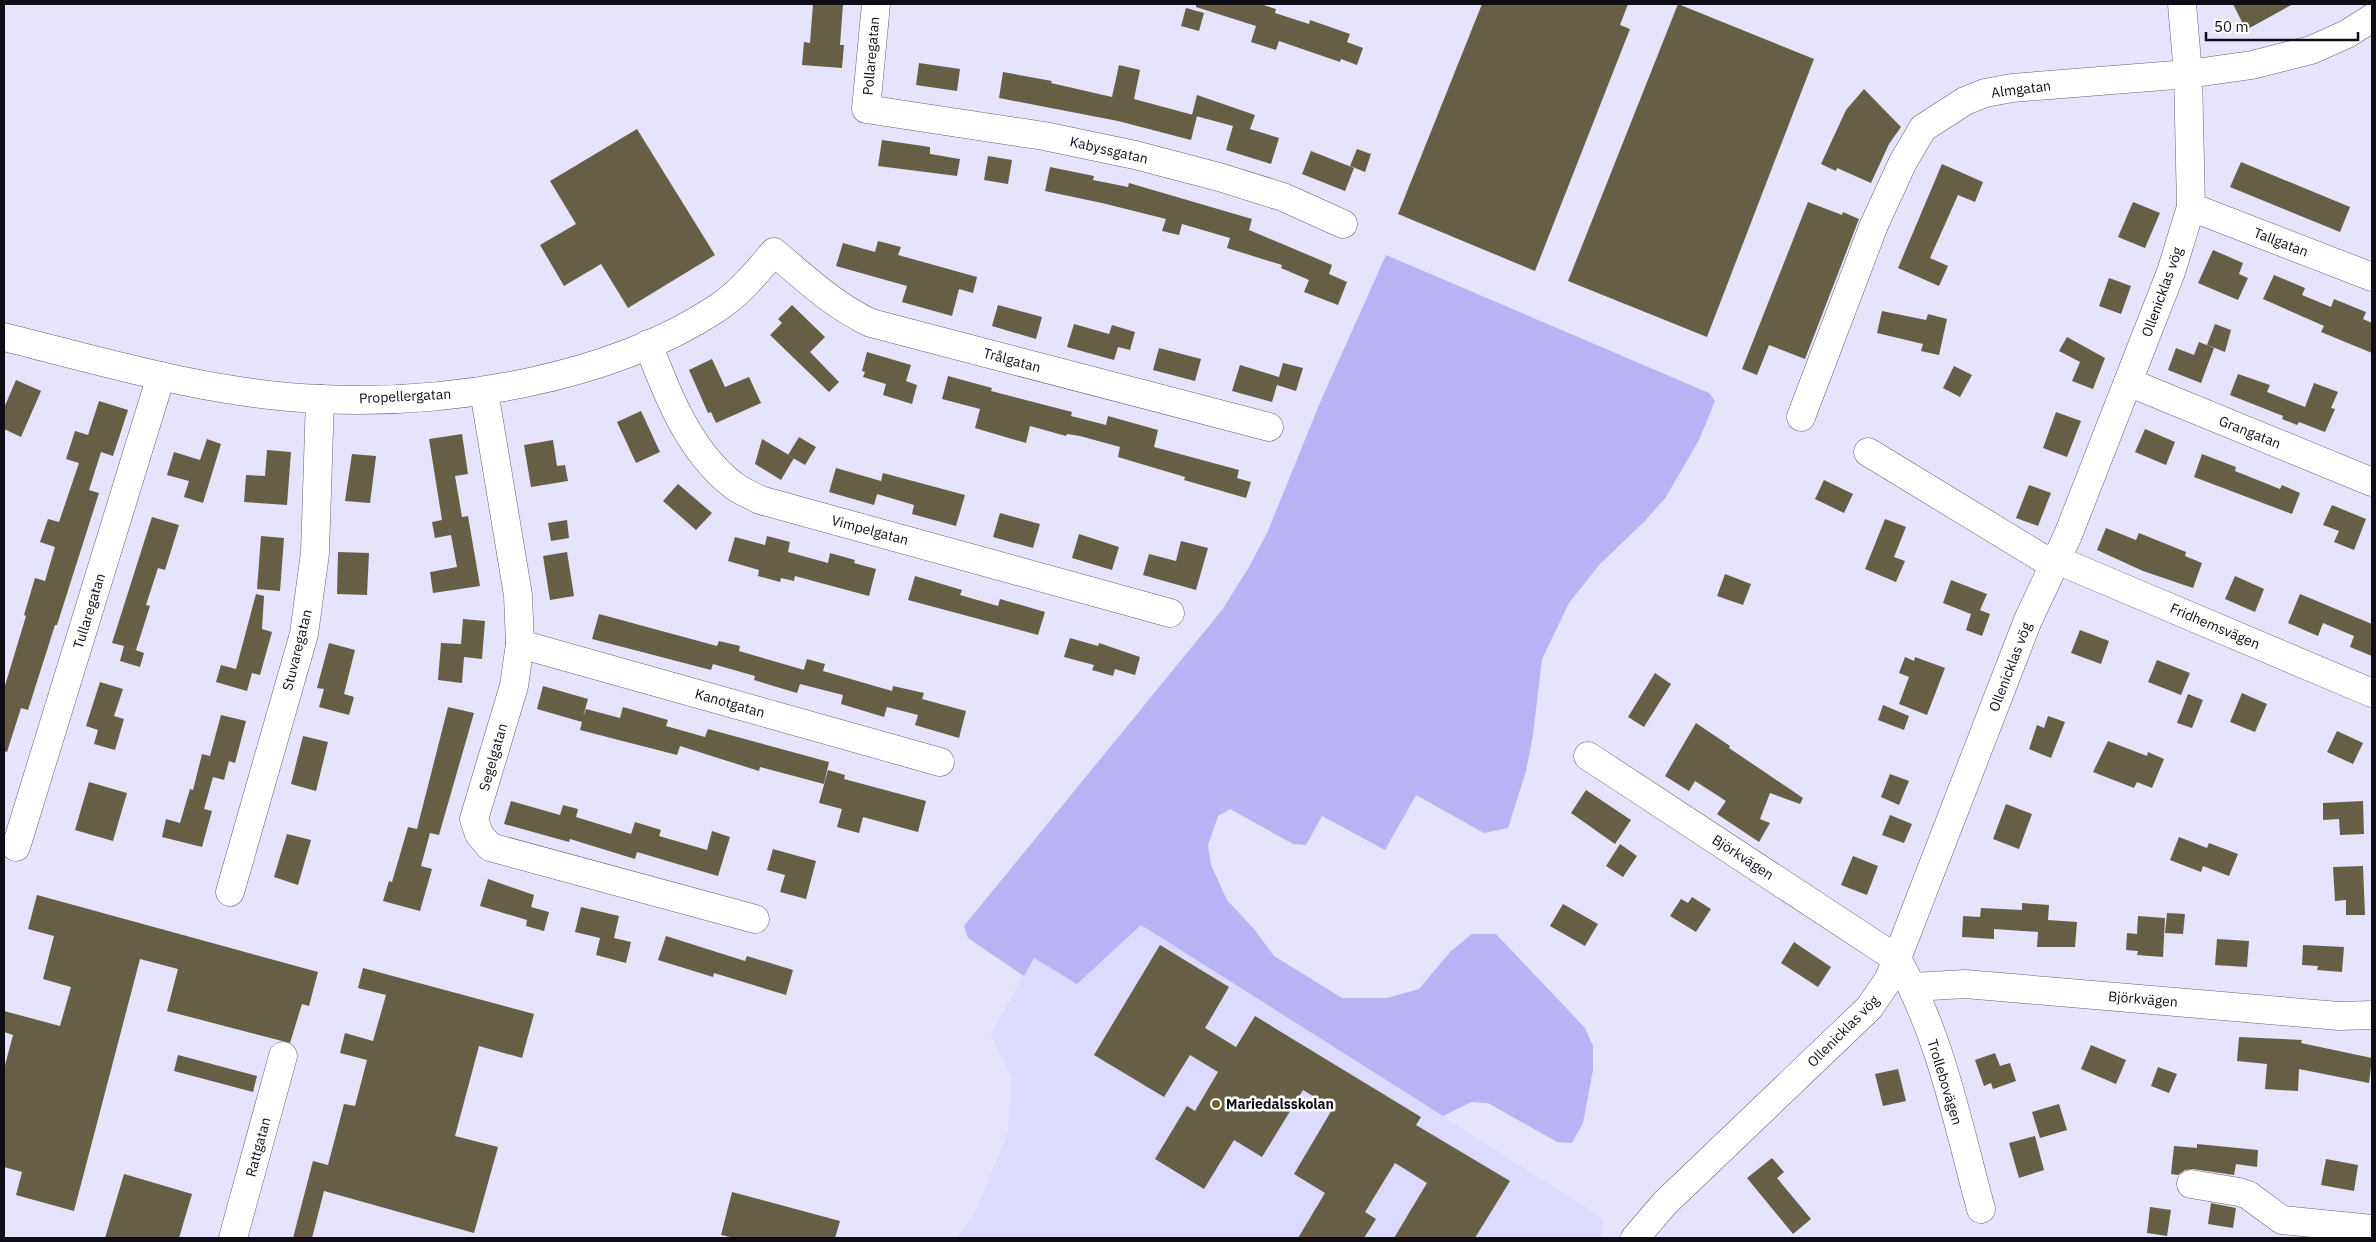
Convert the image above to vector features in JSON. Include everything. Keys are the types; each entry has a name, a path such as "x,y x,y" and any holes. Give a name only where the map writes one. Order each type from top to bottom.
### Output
{"street":[{"name":"Pollaregatan","path":"866,109 876,4"},
{"name":"Ollenicklas vög","path":"1635,1238 1665,1203 1869,1008 1889,979 2028,620 2057,560 2128,382 2171,272 2191,207 2188,74 2182,4"},
{"name":"Almgatan","path":"1801,417 1874,225 1903,162 1923,128 1948,110 1985,93 2012,88 2188,74 2284,59 2311,50 2347,34 2372,18"},
{"name":"Kabyssgatan","path":"866,109 1044,136 1135,155 1219,177 1283,197 1343,224"},
{"name":"Tallgatan","path":"2191,207 2372,277"},
{"name":"Propellergatan","path":"4,337 161,376 244,391 320,399 406,398 484,391 561,375 648,344 716,309 746,284 774,252"},
{"name":"Trålgatan","path":"774,252 833,301 871,323 1269,428"},
{"name":"Vimpelgatan","path":"648,344 678,414 695,443 712,466 734,486 760,500 1170,613"},
{"name":"Tullaregatan","path":"16,847 161,376"},
{"name":"Grangatan","path":"2128,382 2372,482"},
{"name":"Segelgatan","path":"484,391 518,594 520,644 514,686 474,819 479,834 490,847 755,919"},
{"name":"Stuvaregatan","path":"230,892 304,634 315,553 320,399"},
{"name":"Fridhemsvägen","path":"1868,452 2042,558 2057,560 2372,693"},
{"name":"Kanotgatan","path":"520,644 940,762"},
{"name":"Björkvägen","path":"1588,756 1897,959"},
{"name":"Trollebovägen","path":"1897,959 1913,987 1942,1063 1981,1209"},
{"name":"Björkvägen","path":"1913,987 1965,984 2329,1015 2372,1015"},
{"name":"Rattgatan","path":"233,1238 283,1056"},
{"path":"2191,1184 2248,1195 2282,1220 2372,1230 2371,1238"}],"shaded area":[{"path":"1386,255 1709,393 1715,401 1699,440 1666,497 1644,522 1600,564 1569,603 1542,659 1533,735 1526,771 1508,828 1484,833 1416,795 1385,850 1322,816 1306,845 1293,844 1230,809 1218,816 1208,845 1211,865 1227,900 1254,929 1274,956 1342,998 1387,998 1419,989 1451,951 1472,934 1496,934 1585,1028 1593,1046 1593,1070 1583,1123 1572,1143 1557,1142 1488,1103 1471,1102 1443,1116 1141,925 1077,984 1034,958 1024,976 968,938 964,926 1222,610 1249,567 1267,533 1322,398"},
{"name":"Mariedalsskolan","path":"1141,925 1604,1219 1601,1238 957,1238 976,1211 1008,1132 1011,1077 991,1034 1034,958 1077,984"}],"building":[{"path":"813,4 843,4 840,45 844,45 842,68 802,65 804,42 810,43"},
{"path":"1196,4 1260,4 1276,9 1275,13 1309,24 1310,20 1350,34 1347,42 1363,48 1357,65 1341,59 1340,62 1279,41 1276,50 1251,42 1256,26 1196,7"},
{"path":"1482,4 1628,4 1620,25 1630,29 1535,271 1398,214"},
{"path":"1678,4 1814,59 1707,337 1568,281"},
{"path":"2233,4 2293,4 2246,30"},
{"path":"1186,8 1204,13 1199,31 1181,26"},
{"path":"919,63 960,69 957,91 916,85"},
{"path":"1119,65 1140,70 1134,99 1197,116 1191,140 1118,121 999,98 1003,72 1052,81 1051,83 1112,97"},
{"path":"1864,89 1901,127 1889,144 1871,183 1837,168 1836,171 1821,164 1846,110"},
{"path":"1197,95 1255,115 1250,129 1279,138 1271,164 1226,150 1233,126 1192,115"},
{"path":"637,129 715,255 628,308 601,264 564,286 540,245 576,224 550,181"},
{"path":"882,140 930,147 930,154 960,159 957,176 878,166"},
{"path":"1357,149 1371,154 1365,172 1350,166"},
{"path":"1311,151 1354,168 1345,191 1302,174"},
{"path":"988,156 1012,160 1008,184 984,180"},
{"path":"2241,162 2350,207 2340,232 2230,187"},
{"path":"1942,164 1983,182 1975,202 1958,195 1930,258 1948,266 1939,286 1898,268"},
{"path":"1050,167 1094,176 1093,180 1128,187 1129,183 1252,219 1249,230 1332,265 1329,274 1347,282 1338,305 1304,292 1309,280 1281,268 1282,265 1227,248 1230,238 1182,224 1179,235 1162,231 1166,219 1045,191"},
{"path":"1808,202 1842,215 1843,212 1859,219 1805,359 1769,345 1757,375 1742,369"},
{"path":"2133,202 2160,213 2145,248 2118,237"},
{"path":"878,241 901,247 898,255 977,277 973,293 959,289 952,316 902,302 907,286 836,266 843,243 875,252"},
{"path":"2213,250 2243,263 2239,274 2248,278 2238,300 2198,283"},
{"path":"2274,275 2305,288 2302,295 2331,307 2334,299 2366,312 2363,319 2372,323 2372,353 2321,332 2324,326 2263,299"},
{"path":"2109,278 2131,286 2121,314 2099,306"},
{"path":"792,305 825,337 810,352 839,382 829,392 770,335 782,323 778,319"},
{"path":"998,305 1042,317 1036,339 992,326"},
{"path":"1882,311 1926,320 1928,314 1947,319 1939,355 1921,351 1923,344 1877,333"},
{"path":"1074,324 1109,334 1112,325 1135,332 1130,350 1118,347 1114,360 1067,347"},
{"path":"2215,324 2231,330 2225,352 2207,345"},
{"path":"2067,337 2105,358 2093,389 2072,381 2080,362 2059,351"},
{"path":"2199,342 2214,348 2201,383 2168,370 2176,348 2194,355"},
{"path":"1159,348 1201,359 1195,381 1153,370"},
{"path":"867,352 911,365 906,381 917,385 912,404 883,395 886,384 863,377 865,372 862,371"},
{"path":"712,359 725,387 749,377 761,403 716,423 711,412 708,413 689,370"},
{"path":"1283,363 1303,368 1296,391 1277,385 1272,402 1232,391 1240,365 1279,377"},
{"path":"1954,366 1972,375 1960,397 1943,388"},
{"path":"2238,374 2270,385 2267,392 2305,407 2314,383 2338,392 2331,408 2335,409 2325,432 2299,422 2297,425 2282,419 2283,416 2230,395"},
{"path":"948,376 992,388 991,391 1072,412 1071,416 1106,425 1108,416 1158,430 1154,447 1239,470 1237,478 1251,482 1246,498 1184,480 1185,477 1118,457 1120,447 1080,436 1067,434 1066,436 1030,426 1026,443 975,428 980,409 942,399"},
{"path":"16,380 41,391 21,437 4,429 4,408"},
{"path":"99,401 128,410 113,456 101,452 89,490 99,493 28,710 21,708 7,752 4,751 4,689 26,616 24,615 35,578 45,581 55,547 40,542 48,519 59,522 79,463 66,459 75,431 88,435"},
{"path":"641,411 660,452 636,463 617,422"},
{"path":"2056,412 2081,421 2067,457 2043,448"},
{"path":"2145,429 2175,442 2166,465 2135,452"},
{"path":"462,434 468,474 455,476 462,517 468,516 480,586 433,593 430,572 457,567 451,535 435,538 432,522 442,520 429,439"},
{"path":"799,437 816,447 805,465 788,455"},
{"path":"207,439 221,444 203,503 184,497 189,481 167,475 174,452 200,460"},
{"path":"762,439 794,458 781,480 755,464"},
{"path":"553,440 557,466 565,465 568,481 531,487 524,445"},
{"path":"267,450 291,452 287,505 244,502 246,475 265,476"},
{"path":"352,454 376,456 370,503 345,501"},
{"path":"2202,454 2236,467 2235,471 2280,489 2282,485 2300,493 2292,514 2194,477"},
{"path":"836,468 881,481 883,473 965,495 956,526 912,514 914,505 877,494 874,505 829,492"},
{"path":"1824,480 1853,494 1844,513 1815,499"},
{"path":"678,484 712,513 696,530 663,501"},
{"path":"2029,485 2051,493 2038,526 2016,518"},
{"path":"2332,505 2366,519 2354,550 2334,542 2339,531 2323,525"},
{"path":"1000,513 1040,524 1033,548 993,537"},
{"path":"152,517 179,525 165,570 158,568 146,605 150,606 136,650 127,647 144,653 140,667 120,661 124,646 112,643"},
{"path":"1885,519 1906,527 1894,557 1905,561 1896,582 1865,569"},
{"path":"567,520 569,538 551,541 548,523"},
{"path":"2106,528 2136,540 2139,533 2186,552 2185,556 2202,563 2193,588 2143,571 2097,550"},
{"path":"1079,534 1119,547 1112,570 1072,558"},
{"path":"261,536 284,538 280,591 257,589"},
{"path":"767,536 790,542 788,552 828,563 830,553 855,560 854,563 876,569 869,596 795,576 794,581 781,578 780,582 758,576 759,570 728,561 735,537 765,545"},
{"path":"1181,541 1208,548 1196,590 1143,575 1149,554 1176,561"},
{"path":"338,552 369,553 367,595 337,594"},
{"path":"567,552 574,596 550,600 543,556"},
{"path":"1725,574 1751,584 1743,605 1717,596"},
{"path":"915,576 962,590 960,595 998,606 1000,599 1045,612 1038,635 908,600"},
{"path":"2235,576 2264,589 2255,612 2225,599"},
{"path":"1951,580 1987,594 1980,610 1990,614 1982,636 1966,630 1971,614 1943,603"},
{"path":"256,594 264,596 262,629 272,632 260,675 252,673 247,691 216,682 221,665 236,669"},
{"path":"2300,594 2372,624 2372,656 2350,647 2354,636 2323,623 2318,636 2288,623"},
{"path":"599,614 717,646 719,641 740,646 739,651 804,670 807,659 825,664 823,671 892,691 893,686 924,693 922,699 966,711 959,738 915,725 918,715 887,707 884,717 841,704 843,695 800,684 797,693 754,680 755,676 713,664 711,670 592,639"},
{"path":"463,619 485,621 482,659 464,657 462,683 438,680 441,643 461,644"},
{"path":"2080,630 2109,641 2101,664 2071,653"},
{"path":"1070,638 1098,646 1099,643 1140,657 1135,675 1115,669 1113,676 1092,670 1094,665 1064,657"},
{"path":"329,643 355,650 344,694 354,697 349,715 319,707 324,689 317,688"},
{"path":"1905,657 1914,661 1915,657 1945,668 1927,715 1899,704 1909,677 1899,673"},
{"path":"2157,660 2190,673 2181,695 2148,682"},
{"path":"1655,673 1671,684 1644,727 1628,717"},
{"path":"100,682 123,689 114,716 124,719 115,750 94,744 98,730 86,726"},
{"path":"543,686 588,699 583,717 586,709 620,718 623,707 668,720 666,726 705,737 708,729 829,762 824,784 760,767 759,771 680,746 677,755 580,730 582,722 537,709"},
{"path":"2242,693 2267,704 2255,732 2230,722"},
{"path":"2188,694 2203,700 2192,728 2177,723"},
{"path":"1883,705 1909,716 1904,730 1878,720"},
{"path":"448,707 474,713 439,835 430,833 421,866 432,869 420,911 383,901 389,881 392,882 408,827 417,829"},
{"path":"221,715 246,721 235,763 229,761 224,780 213,777 204,809 212,811 202,847 162,837 166,819 180,823 190,789 193,790 202,754 210,756"},
{"path":"2048,716 2065,722 2051,758 2029,749 2037,725 2044,728"},
{"path":"1696,723 1730,746 1729,748 1803,798 1800,804 1770,793 1760,819 1770,823 1759,842 1717,814 1726,801 1695,781 1689,791 1665,776"},
{"path":"2337,731 2363,743 2353,764 2327,752"},
{"path":"303,736 328,742 316,791 291,784"},
{"path":"2108,741 2147,756 2148,752 2164,759 2152,788 2137,782 2134,788 2093,772"},
{"path":"828,770 845,775 844,779 926,801 918,832 863,817 859,833 837,827 842,809 819,803"},
{"path":"1890,774 1909,781 1899,805 1881,797"},
{"path":"89,782 127,793 113,841 75,830"},
{"path":"1586,790 1631,820 1615,844 1571,813"},
{"path":"511,801 560,815 563,805 578,809 576,817 631,834 635,822 661,830 659,836 707,850 712,831 730,837 718,876 637,852 635,859 570,839 569,842 504,824"},
{"path":"2363,801 2364,834 2340,835 2339,819 2323,820 2323,803"},
{"path":"2006,804 2032,814 2019,849 1993,839"},
{"path":"1890,815 1912,824 1904,843 1882,835"},
{"path":"287,834 311,840 298,885 274,877"},
{"path":"2179,837 2207,848 2209,843 2238,854 2229,876 2203,866 2201,872 2170,860"},
{"path":"1620,844 1637,856 1623,877 1606,866"},
{"path":"773,849 816,861 806,899 780,892 785,875 767,870"},
{"path":"1853,856 1878,866 1867,895 1841,885"},
{"path":"2363,866 2365,915 2346,915 2346,900 2335,901 2333,867"},
{"path":"488,879 534,895 531,907 549,912 544,931 526,926 527,920 480,906"},
{"path":"37,895 318,972 309,1006 302,1004 290,1043 167,1011 178,969 140,959 74,1211 16,1195 22,1172 4,1167 4,1069 13,1035 4,1032 4,1011 60,1026 71,987 43,979 54,936 28,929"},
{"path":"1692,897 1711,909 1696,932 1670,916 1681,899 1688,903"},
{"path":"2022,903 2049,905 2048,920 2077,922 2075,947 2037,947 2038,932 1994,929 1994,939 1962,937 1963,916 1980,917 1981,908 2022,910"},
{"path":"1563,904 1598,924 1585,946 1550,926"},
{"path":"581,907 619,916 614,938 631,942 626,963 596,955 600,938 575,932"},
{"path":"2167,913 2185,914 2183,934 2165,933"},
{"path":"2138,916 2165,918 2163,957 2137,955 2138,951 2126,950 2127,933 2137,934"},
{"path":"666,936 745,961 747,956 793,970 786,995 714,973 713,977 658,960"},
{"path":"2217,939 2249,941 2247,967 2215,965"},
{"path":"1794,942 1831,967 1818,987 1781,963"},
{"path":"1160,945 1229,987 1205,1028 1236,1047 1255,1016 1421,1117 1416,1125 1510,1181 1475,1238 1394,1238 1427,1183 1395,1163 1365,1212 1376,1219 1364,1238 1298,1238 1325,1193 1294,1174 1333,1108 1303,1090 1262,1157 1234,1140 1204,1189 1155,1159 1187,1106 1195,1111 1218,1072 1190,1055 1164,1097 1094,1055"},
{"path":"2303,945 2344,947 2342,972 2317,970 2318,966 2302,965"},
{"path":"363,968 534,1014 522,1058 479,1046 455,1136 498,1147 474,1233 324,1191 312,1238 293,1238 313,1161 328,1165 344,1104 355,1106 367,1060 340,1053 345,1033 373,1041 386,995 358,988"},
{"path":"2239,1037 2302,1040 2301,1043 2372,1058 2369,1083 2299,1069 2298,1091 2265,1089 2267,1064 2237,1061"},
{"path":"2091,1045 2126,1060 2116,1084 2081,1069"},
{"path":"1995,1053 2000,1066 2010,1063 2016,1081 1993,1089 1991,1083 1984,1086 1975,1060"},
{"path":"178,1055 257,1076 253,1092 174,1071"},
{"path":"2158,1067 2177,1074 2169,1093 2151,1086"},
{"path":"1898,1069 1906,1101 1883,1106 1875,1074"},
{"path":"2059,1104 2067,1130 2040,1138 2032,1112"},
{"path":"2035,1136 2044,1170 2019,1178 2009,1143"},
{"path":"2197,1144 2258,1150 2257,1167 2236,1164 2234,1175 2193,1169 2185,1170 2178,1175 2171,1174 2174,1146 2197,1148"},
{"path":"1772,1158 1784,1172 1777,1178 1811,1219 1793,1234 1747,1178"},
{"path":"2326,1159 2358,1165 2354,1191 2321,1185"},
{"path":"124,1174 192,1194 179,1238 105,1238"},
{"path":"732,1192 840,1221 835,1238 735,1238 721,1235"},
{"path":"2211,1203 2236,1208 2233,1228 2208,1224"},
{"path":"2150,1207 2171,1210 2167,1236 2147,1233"}],"place":[{"name":"Mariedalsskolan","path":"1216,1104"}]}
